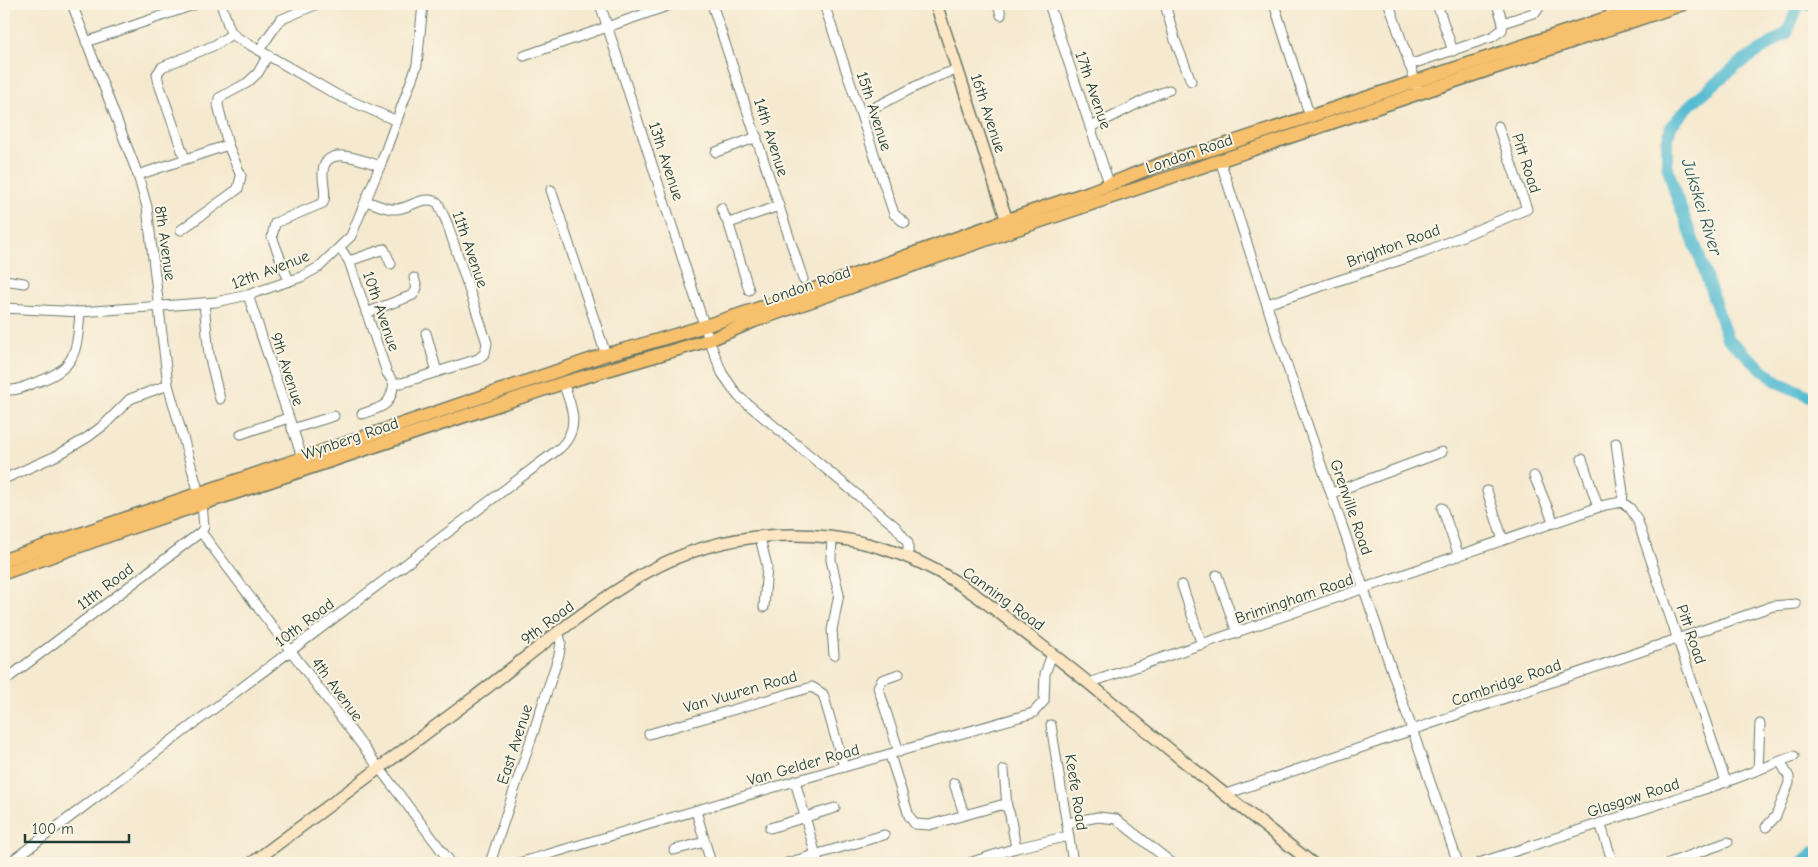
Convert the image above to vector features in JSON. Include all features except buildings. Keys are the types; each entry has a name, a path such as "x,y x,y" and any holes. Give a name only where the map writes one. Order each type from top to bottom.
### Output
{"main road":[{"name":"16th Avenue","path":"936,4 1009,225"},
{"name":"London Road","path":"706,328 1009,225 1220,160 1417,86 1613,15 1649,4"},
{"name":"London Road","path":"1613,15 1683,4"},
{"name":"London Road","path":"709,340 754,321 1110,186 1182,155 1206,151 1310,117 1417,86"},
{"name":"Wynberg Road","path":"4,573 201,499 606,355 706,328"},
{"name":"Wynberg Road","path":"4,560 563,383 709,340"},
{"name":"9th Road","path":"252,863 615,592 663,564 712,546 760,538 812,535 860,543 908,558"},
{"name":"Canning Road","path":"908,558 938,571 965,587 1089,683 1312,863"}],"street":[{"name":"8th Avenue","path":"72,4 138,175 147,207 168,385 201,499"},
{"path":"86,42 196,4"},
{"path":"221,4 232,34 353,103 398,121"},
{"path":"259,50 280,20 317,4"},
{"name":"12th Avenue","path":"4,308 80,312 204,303 248,295 316,270 340,248 354,231 398,121 417,62 422,4"},
{"name":"13th Avenue","path":"600,4 709,340"},
{"path":"524,56 608,25 673,4"},
{"name":"14th Avenue","path":"712,4 803,279"},
{"name":"15th Avenue","path":"824,4 894,214 905,223"},
{"path":"998,4 1001,15"},
{"name":"17th Avenue","path":"1049,4 1110,186"},
{"path":"1165,4 1175,40 1191,82"},
{"path":"1274,4 1310,117"},
{"path":"1389,4 1417,86"},
{"path":"1438,4 1453,50"},
{"path":"1410,65 1495,36 1502,30 1503,23 1497,4"},
{"path":"1503,23 1536,12 1541,4"},
{"path":"185,159 157,74 162,67 216,45 232,34"},
{"path":"181,230 238,189 241,176 228,145 218,106 219,98 247,83 258,73 268,55"},
{"path":"860,113 894,99 929,79 957,70"},
{"path":"1090,127 1118,116 1145,98 1169,90"},
{"name":"Pitt Road","path":"1498,126 1527,209"},
{"path":"716,152 756,137"},
{"path":"138,175 228,145"},
{"path":"289,281 272,237 274,223 323,203 325,197 324,167 332,159 344,155 353,155 380,166"},
{"name":"Grenville Road","path":"1220,160 1267,304 1458,863"},
{"path":"551,190 606,355"},
{"name":"11th Avenue","path":"366,201 395,209 424,200 432,200 438,203 486,341 486,349 478,359 437,372"},
{"path":"728,223 779,206"},
{"path":"721,208 728,223 749,290"},
{"name":"Brighton Road","path":"1267,304 1422,253 1527,209"},
{"name":"10th Avenue","path":"340,248 349,262 387,373 394,383"},
{"path":"349,262 384,249 391,264"},
{"path":"366,313 413,295 417,288 414,278"},
{"path":"4,280 24,283"},
{"name":"9th Avenue","path":"248,295 300,452"},
{"path":"204,303 209,355 220,399"},
{"path":"4,389 12,390 42,381 62,371 69,364 76,349 80,312"},
{"path":"362,414 388,404 392,396 394,383 402,383 437,372 426,333"},
{"path":"709,340 722,372 738,396 896,526 908,544 908,558"},
{"name":"10th Road","path":"9,863 564,444 571,433 574,420 563,383"},
{"path":"4,479 57,456 88,437 104,426 130,399 168,385"},
{"path":"292,429 334,416"},
{"path":"241,434 288,418"},
{"path":"1616,443 1623,492 1622,502"},
{"path":"1332,492 1442,452"},
{"path":"1582,459 1598,507"},
{"path":"1534,476 1554,523"},
{"path":"1487,491 1504,540"},
{"path":"201,499 204,518 201,532"},
{"name":"Brimingham Road","path":"1089,683 1612,502 1622,502"},
{"name":"Pitt Road","path":"1622,502 1633,511 1637,519 1726,782"},
{"path":"1442,508 1459,556"},
{"name":"4th Avenue","path":"201,532 451,863"},
{"name":"11th Road","path":"4,681 201,532"},
{"path":"760,538 767,566 764,608"},
{"path":"832,538 832,560 839,594 832,630 834,655"},
{"path":"1217,575 1237,633"},
{"path":"1182,586 1202,645"},
{"name":"Cambridge Road","path":"1226,794 1779,604 1796,604"},
{"name":"East Avenue","path":"490,863 559,655 560,642 558,634"},
{"name":"Van Gelder Road","path":"519,863 1036,711 1044,701 1044,674 1052,654"},
{"path":"899,674 882,680 878,687 909,816 915,824 925,825 996,805 1007,807"},
{"name":"Van Vuuren Road","path":"649,734 812,687 823,694 844,767"},
{"path":"1758,770 1760,724"},
{"name":"Keefe Road","path":"1051,725 1073,863"},
{"name":"Glasgow Road","path":"1479,863 1726,782 1794,756"},
{"path":"1766,827 1776,816 1789,783 1789,777 1780,761"},
{"path":"1004,770 1007,807 1016,848"},
{"path":"795,781 817,859"},
{"path":"954,783 964,814"},
{"path":"770,828 835,808"},
{"path":"696,811 711,863"},
{"path":"1067,823 1098,817 1116,818 1172,863"},
{"path":"1600,823 1614,863"},
{"path":"787,863 817,859 884,835"},
{"path":"969,863 1016,848 1069,836"},
{"path":"674,850 705,842"},
{"path":"1669,863 1728,842"}],"waterway":[{"name":"Jukskei River","path":"1799,4 1787,33 1736,66 1691,104 1671,126 1667,144 1667,164 1675,193 1700,258 1727,338 1777,382 1814,398"},
{"path":"1797,9 1814,9"},
{"name":"Jukskei River","path":"1803,863 1814,852"}]}
